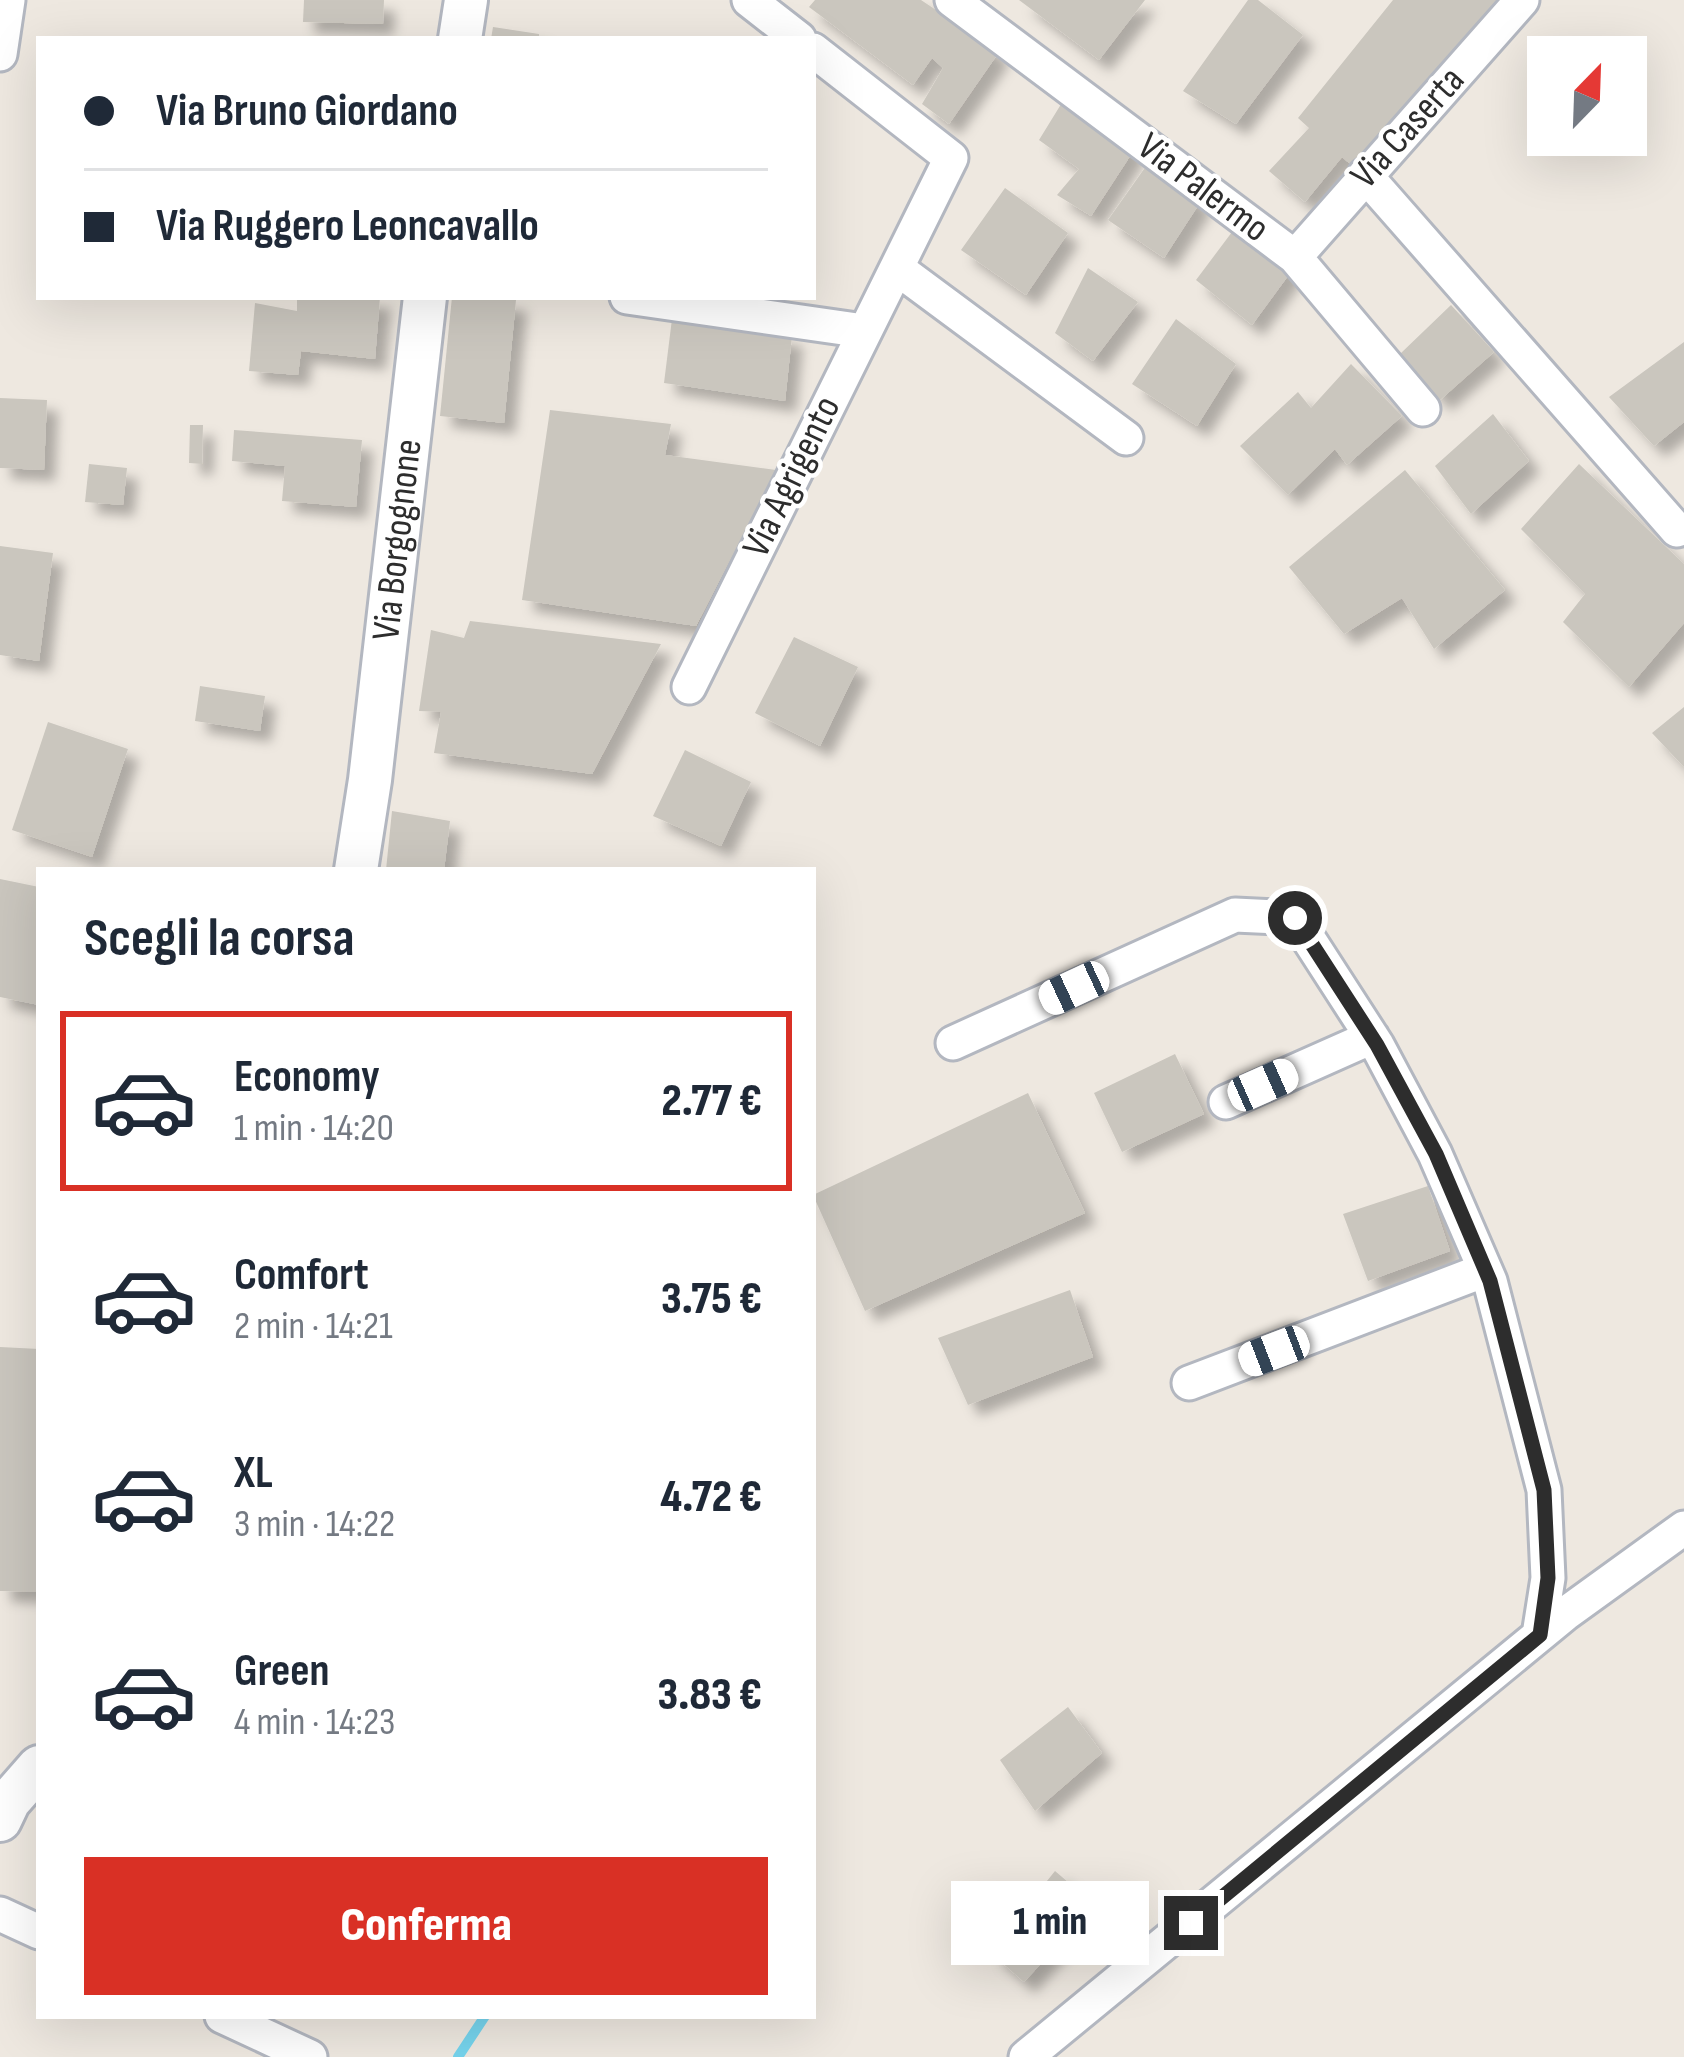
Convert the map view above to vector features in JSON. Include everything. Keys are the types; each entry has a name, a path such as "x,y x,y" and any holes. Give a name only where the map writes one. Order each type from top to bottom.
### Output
{"street":[{"path":"0,54 8,0"},
{"path":"460,36 466,0"},
{"path":"749,0 795,36"},
{"name":"Via Palermo","path":"952,0 1295,257 1423,409"},
{"name":"Via Caserta","path":"1295,257 1522,0"},
{"name":"Via Agrigento","path":"689,687 951,158 816,52"},
{"path":"1365,175 1678,530"},
{"path":"898,269 1126,438"},
{"name":"Via Borgognone","path":"356,867 425,300"},
{"path":"648,300 864,331"},
{"path":"953,1043 1235,915 1295,918 1372,1037 1436,1154 1485,1270 1544,1490 1552,1625"},
{"path":"1226,1102 1372,1037"},
{"path":"1190,1383 1485,1270"},
{"path":"1027,2057 1552,1625 1684,1528"},
{"path":"0,1820 9,1801 36,1770"},
{"path":"0,1914 36,1931"},
{"path":"228,2019 310,2057"}],"building":[{"path":"304,0 384,0 383,24 303,22"},
{"path":"815,0 921,0 999,52 949,124 922,104 943,68 932,58 913,85 809,7"},
{"path":"1019,0 1145,0 1099,60"},
{"path":"1248,0 1258,0 1303,35 1236,124 1183,91"},
{"path":"1393,0 1507,0 1355,168 1342,157 1305,202 1269,171 1309,128 1298,118"},
{"path":"493,27 539,34 539,36 492,36"},
{"path":"1063,101 1136,147 1091,216 1057,195 1079,169 1039,140"},
{"path":"1149,162 1201,201 1164,258 1108,220"},
{"path":"1005,188 1068,233 1026,295 961,250"},
{"path":"1238,224 1293,269 1252,325 1196,280"},
{"path":"1088,268 1138,302 1093,361 1055,333"},
{"path":"297,300 380,300 375,359 301,351 298,375 249,371 255,303 297,311"},
{"path":"452,300 516,300 504,423 440,416"},
{"path":"1451,305 1494,352 1440,400 1400,354"},
{"path":"672,319 792,336 785,401 664,383"},
{"path":"1176,319 1236,364 1197,426 1132,384"},
{"path":"1684,342 1684,422 1654,446 1609,397"},
{"path":"1351,364 1402,416 1347,465 1335,449 1288,495 1240,446 1298,392 1311,408"},
{"path":"0,398 47,400 44,470 0,468"},
{"path":"550,410 671,424 665,455 776,470 696,626 522,600"},
{"path":"1493,414 1529,461 1471,514 1435,466"},
{"path":"190,425 203,425 202,464 189,463"},
{"path":"234,430 362,440 356,507 282,501 285,466 232,461"},
{"path":"89,464 127,468 123,505 85,502"},
{"path":"1579,464 1684,564 1684,623 1629,687 1563,622 1585,594 1521,529"},
{"path":"1405,470 1505,590 1434,649 1402,598 1344,634 1289,567"},
{"path":"0,546 53,553 39,661 0,655"},
{"path":"470,621 661,644 592,774 434,753 441,712 419,711 431,630 464,638"},
{"path":"794,637 858,667 820,746 755,713"},
{"path":"200,686 265,696 260,731 195,721"},
{"path":"1684,707 1684,767 1652,733"},
{"path":"48,722 128,749 92,857 12,830"},
{"path":"685,750 751,782 721,846 653,816"},
{"path":"392,811 450,821 444,867 386,867"},
{"path":"0,879 36,886 36,1004 0,997"},
{"path":"1175,1054 1204,1114 1122,1152 1094,1093"},
{"path":"1028,1093 1085,1213 865,1311 816,1194"},
{"path":"1428,1186 1450,1251 1368,1281 1343,1214"},
{"path":"1070,1290 1093,1357 968,1405 938,1338"},
{"path":"0,1347 36,1349 36,1592 0,1591"},
{"path":"1068,1707 1102,1753 1035,1811 1000,1760"},
{"path":"1055,1871 1095,1905 1024,1982 990,1952"}],"waterway":[{"path":"458,2057 483,2019"}],"route":[{"path":"1191,1923 1540,1635 1548,1578 1544,1490 1490,1281 1436,1154 1377,1045 1295,918"}]}
